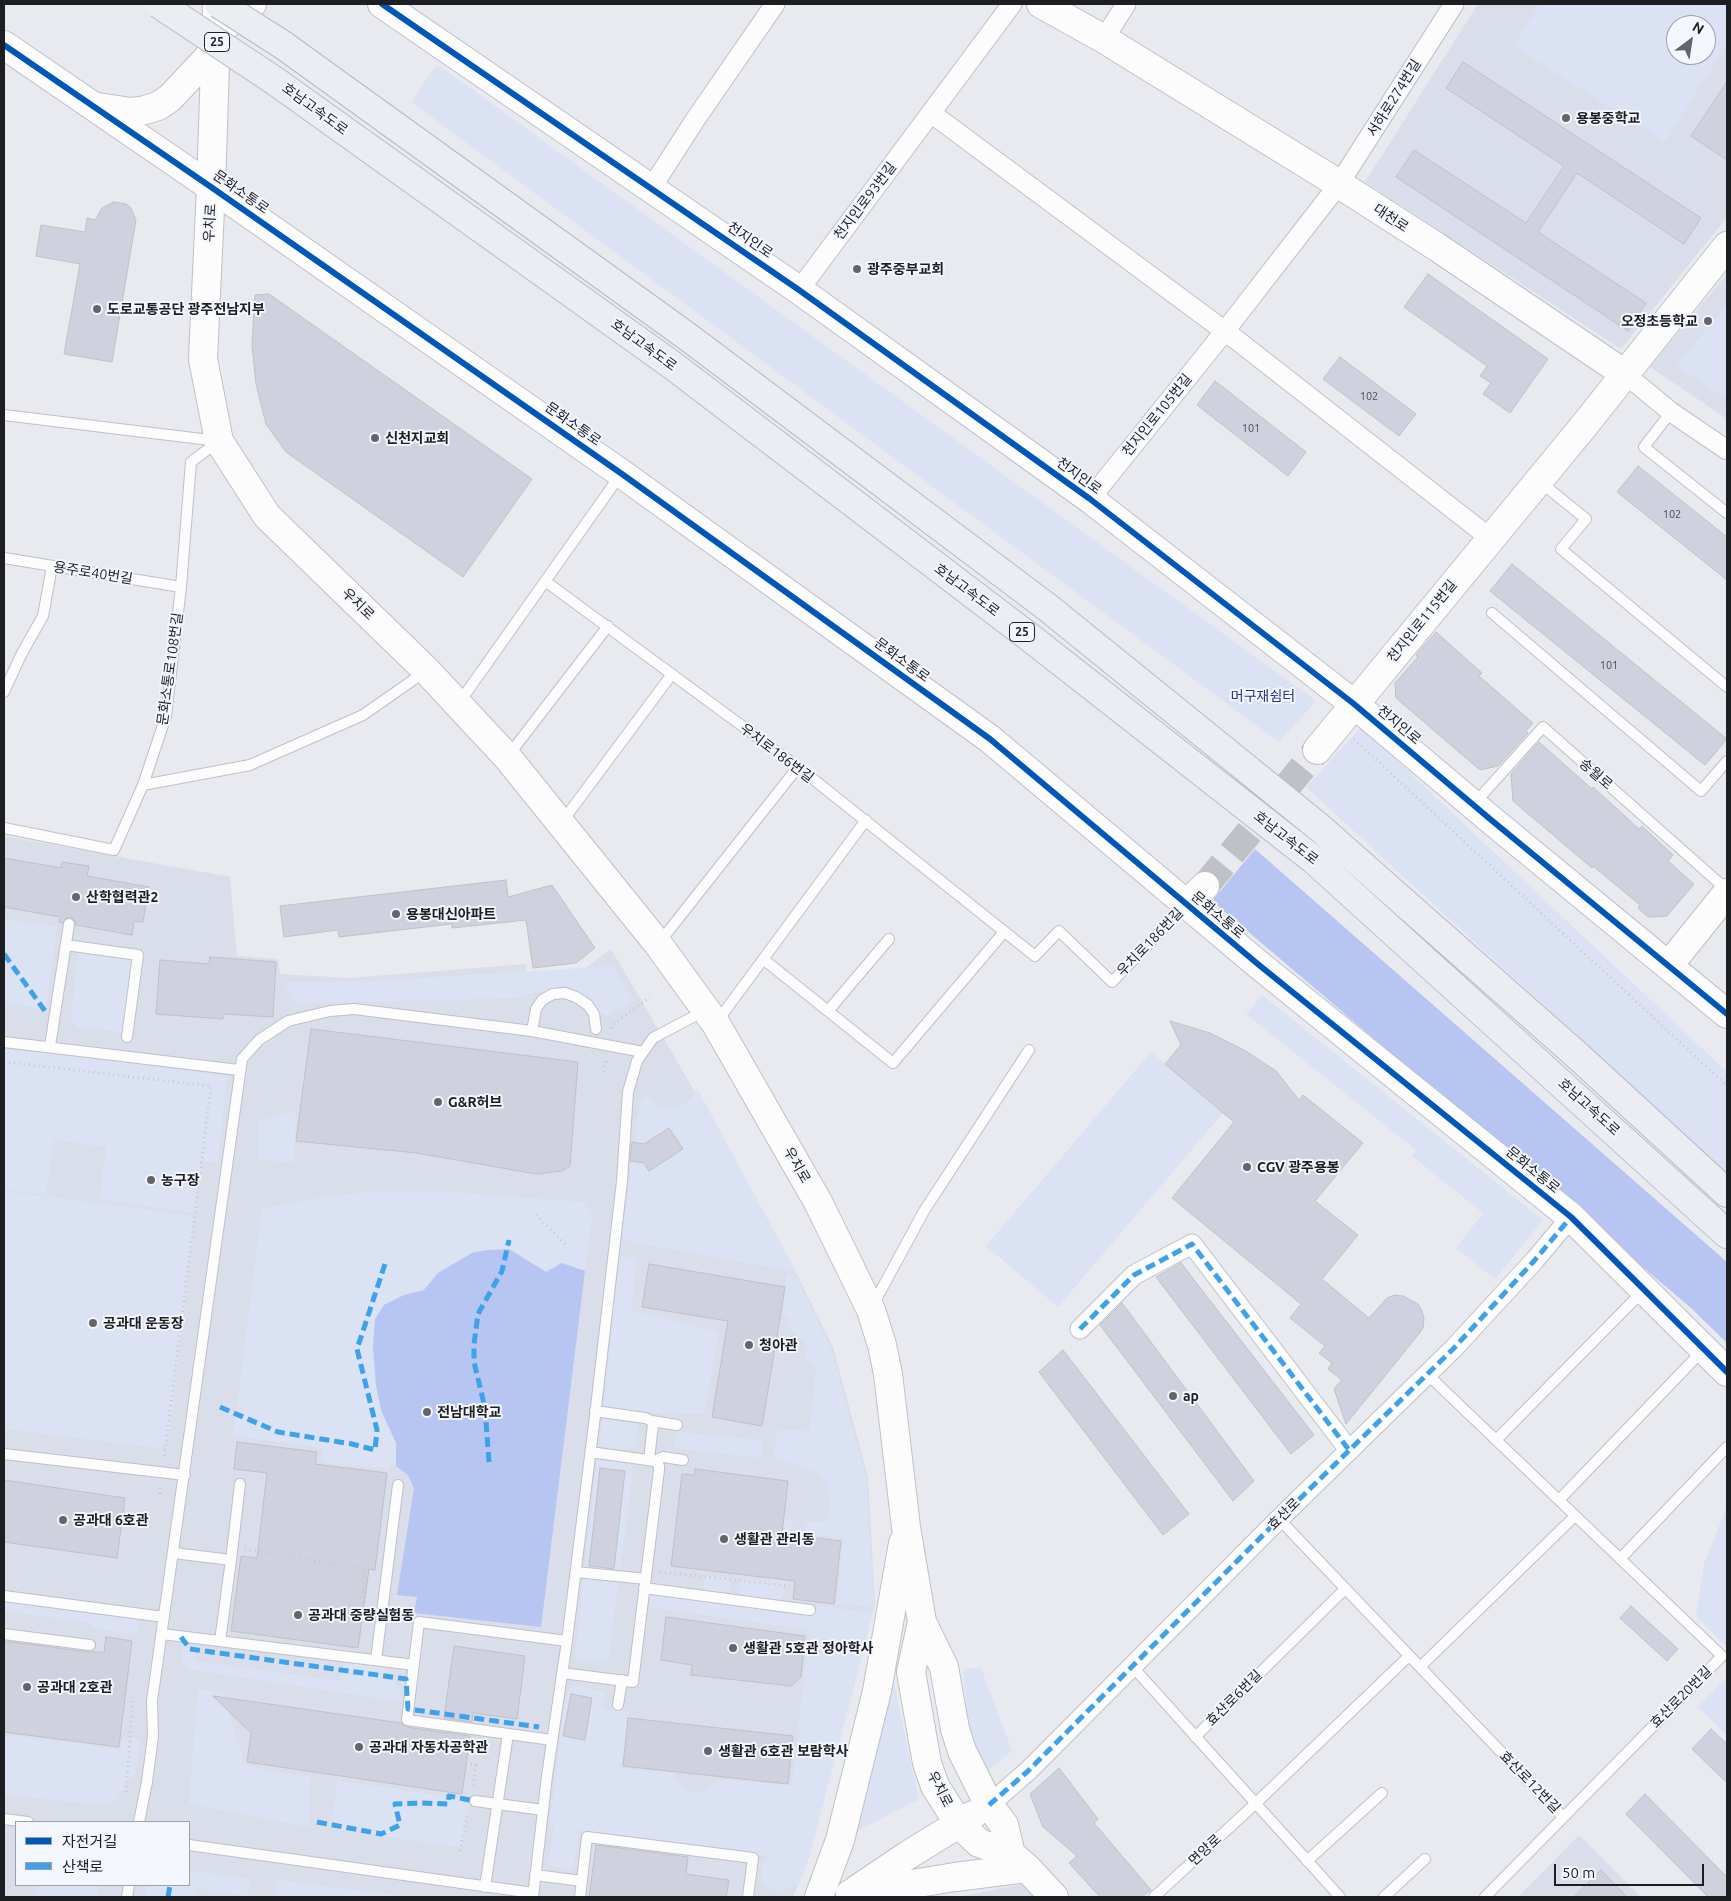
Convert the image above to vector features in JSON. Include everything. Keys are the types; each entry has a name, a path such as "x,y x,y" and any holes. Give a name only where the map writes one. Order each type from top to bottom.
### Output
{"highway":[{"name":"호남고속도로","path":"159,4 275,81 672,365 1028,636 1314,860 1727,1234"},
{"name":"호남고속도로","path":"218,4 282,45 688,337 1047,607 1320,828 1579,1057 1727,1193"}],"street":[{"name":"우치로","path":"218,4 203,359 219,441 267,516 426,671 508,758 658,944 711,1017 818,1202 871,1310 882,1345 888,1374 906,1527 922,1622 944,1667 955,1729 962,1751 989,1805"},
{"path":"94,106 131,112 158,106 170,98 216,42 252,4"},
{"name":"천지인로","path":"382,4 652,187 1090,499 1354,704 1727,1014"},
{"path":"652,187 695,120 775,4"},
{"name":"천지인로93번길","path":"799,290 1012,4"},
{"name":"대천로","path":"1041,4 1104,40 1339,184 1437,247 1625,374 1672,412 1727,450"},
{"path":"1104,40 1126,4"},
{"name":"서하로274번길","path":"1339,184 1446,6"},
{"name":"문화소통로","path":"4,45 622,474 990,739 1196,895 1266,971 1571,1217 1645,1288 1727,1372"},
{"path":"931,113 1225,331 1490,538"},
{"name":"천지인로105번길","path":"1090,499 1225,331 1339,184"},
{"name":"천지인로115번길","path":"1317,750 1625,374 1727,246"},
{"name":"송월로","path":"1669,965 1727,891"},
{"name":"효산로","path":"989,1805 1028,1771 1279,1519 1454,1348 1534,1261 1571,1217"},
{"path":"1080,1329 1134,1275 1192,1244 1349,1450"},
{"path":"820,1897 840,1840 877,1690 906,1527"},
{"name":"우치로","path":"848,1896 958,1824 935,1786 927,1763 916,1709 911,1672 922,1622"},
{"path":"1019,1861 979,1843 958,1824 989,1805 1004,1825 1019,1861 1054,1897"},
{"path":"848,1896 955,1877 1019,1861"}],"lane":[{"path":"1672,412 1644,447 1727,513"},
{"path":"4,415 219,441"},
{"name":"문화소통로108번길","path":"4,828 114,850 143,784 166,716 182,587 191,462 219,441"},
{"path":"458,704 622,474"},
{"path":"1538,480 1586,520 1561,549 1727,687"},
{"name":"용주로40번길","path":"4,558 182,587"},
{"path":"4,692 21,654 43,616 52,566"},
{"name":"우치로186번길","path":"545,581 608,626 866,820 1035,956 1059,931 1112,982 1196,895"},
{"path":"1492,613 1701,791 1727,760"},
{"path":"508,758 608,626"},
{"path":"143,784 250,765 363,715 426,671"},
{"path":"561,823 672,674"},
{"name":"송월로","path":"1474,805 1542,727 1727,891"},
{"path":"658,944 798,768"},
{"path":"190,1845 533,1895 542,1810 576,1572 622,1181 628,1092 637,1061 653,1038 711,1017 763,959 866,820"},
{"path":"50,1046 69,924"},
{"path":"763,959 893,1062 1004,932"},
{"path":"828,1011 890,939"},
{"path":"66,945 138,955 127,1037"},
{"path":"532,1031 536,1010 542,1000 554,994 565,993 576,997 588,1005 594,1014 596,1029"},
{"path":"139,1821 148,1782 153,1736 152,1701 242,1059 252,1046 288,1021 330,1011 354,1009 532,1031 643,1052"},
{"path":"4,1042 239,1070"},
{"path":"871,1310 924,1210 1029,1050"},
{"path":"1496,1440 1645,1288"},
{"path":"1559,1500 1704,1348"},
{"name":"효산로20번길","path":"1427,1374 1722,1656 1563,1817"},
{"path":"595,1411 645,1418 677,1425"},
{"path":"652,1421 652,1461"},
{"path":"1620,1559 1727,1447"},
{"path":"590,1452 652,1461 663,1458 682,1460"},
{"path":"4,1454 185,1475"},
{"path":"562,1673 633,1682 659,1470 659,1466 652,1461"},
{"path":"220,1642 240,1484"},
{"path":"376,1660 398,1485"},
{"path":"1420,1667 1575,1516"},
{"name":"효산로12번길","path":"1279,1519 1563,1817 1485,1897"},
{"path":"174,1553 231,1560"},
{"path":"576,1572 810,1610"},
{"name":"효산로6번길","path":"1195,1737 1345,1589"},
{"path":"4,1596 164,1617"},
{"path":"552,1740 407,1720 419,1622 567,1641"},
{"path":"4,1634 90,1645"},
{"path":"162,1634 414,1665"},
{"path":"1255,1804 1409,1656"},
{"name":"효산로6번길","path":"1132,1666 1340,1897"},
{"path":"618,1705 622,1680"},
{"path":"486,1887 508,1734"},
{"path":"1307,1861 1382,1793"},
{"path":"475,1801 542,1810"},
{"name":"면앙로","path":"1154,1897 1255,1804"},
{"path":"4,1819 20,1821"},
{"path":"580,1897 587,1837 753,1858 748,1897"},
{"path":"1384,1897 1425,1859"},
{"path":"535,1875 582,1881"}],"path":[{"path":"1338,725 1727,1086"},
{"path":"608,1045 612,1025 650,997"},
{"path":"4,1062 211,1086 160,1494"},
{"path":"536,1215 564,1244"},
{"path":"232,1547 365,1569 358,1648"},
{"path":"656,1572 790,1586"},
{"path":"126,1792 133,1697"}],"shaded area":[{"name":"용봉중학교","path":"1478,4 1727,4 1727,217 1621,349 1365,182"},
{"name":"오정초등학교","path":"1727,274 1727,419 1650,367"},
{"name":"전남대학교","path":"4,836 230,877 237,956 278,959 280,974 349,978 526,964 526,976 583,970 611,949 741,1170 796,1272 833,1347 868,1477 875,1604 809,1858 793,1897 4,1897"},
{"path":"1255,849 1727,1262 1727,1343 1691,1308 1212,901"},
{"path":"509,1249 546,1272 562,1263 585,1271 541,1627 414,1613 417,1597 397,1595 414,1488 408,1475 396,1466 396,1443 381,1410 376,1385 373,1347 375,1319 384,1305 404,1295 424,1290 438,1273 472,1253"},
{"path":"1579,1835 1641,1897 1518,1897"},
{"path":"1024,1884 1036,1897 958,1897"}],"green space":[{"path":"1540,4 1727,4 1727,44 1716,61 1716,15 1666,15 1666,65 1714,65 1665,142 1513,46"},
{"name":"머구재쉼터","path":"437,64 1316,701 1279,742 411,102"},
{"path":"1727,304 1727,399 1676,366"},
{"path":"1361,727 1727,1072 1727,1174 1306,787"},
{"path":"4,919 57,927 46,1009 4,1002"},
{"path":"78,950 132,956 124,1032 76,1027 71,1018"},
{"path":"613,966 634,1001 608,1016 600,1013 565,985 515,998 296,1004 283,982 359,982"},
{"path":"1262,995 1543,1220 1495,1279 1456,1248 1483,1213 1412,1156 1416,1150 1246,1014"},
{"path":"4,1049 85,1057 227,1076 218,1163 201,1161 195,1213 100,1199 106,1147 54,1140 46,1195 4,1189"},
{"path":"1151,1052 1223,1113 1058,1307 986,1246"},
{"path":"697,1088 796,1272 631,1242 622,1236 640,1101 645,1095 658,1106 676,1108 684,1105 691,1099"},
{"path":"296,1111 294,1162 270,1161 258,1158 259,1120"},
{"name":"공과대 운동장","path":"4,1191 195,1216 170,1432 166,1443 159,1448 4,1429"},
{"path":"383,1191 449,1192 584,1202 592,1214 585,1271 562,1263 546,1272 509,1249 472,1253 438,1273 424,1290 404,1295 375,1319 373,1347 376,1385 381,1410 396,1443 396,1466 391,1462 389,1470 323,1462 323,1448 233,1436 262,1208 338,1195"},
{"path":"619,1256 637,1258 631,1310 719,1332 704,1414 603,1412"},
{"path":"787,1273 795,1274 831,1348 866,1477 874,1607 837,1604 843,1539 805,1533 805,1522 821,1522 829,1517 827,1485 819,1474 807,1468 774,1459 777,1429 810,1431 816,1367 804,1358 808,1346 789,1328 788,1319 783,1312"},
{"path":"603,1419 638,1424 636,1443 633,1448 627,1450 599,1446"},
{"path":"676,1432 762,1440 761,1458 674,1448"},
{"path":"597,1459 631,1463 633,1470 609,1658 606,1662 575,1659"},
{"path":"1727,1506 1727,1647 1696,1616 1704,1564"},
{"path":"779,1518 792,1519 783,1597 778,1600 873,1613 809,1858 799,1884 776,1892 760,1883 762,1866 768,1856 579,1830 573,1869 548,1865 554,1826 550,1820 565,1700 571,1685 605,1692 602,1709 629,1712 621,1768 673,1773 687,1790 695,1793 708,1790 716,1779 792,1785 809,1630 649,1607 651,1583 703,1590 705,1575 731,1578 729,1593 739,1595 740,1579 770,1581"},
{"path":"4,1599 139,1617 137,1635 92,1628 92,1623 4,1611"},
{"path":"881,1623 919,1799 840,1840"},
{"path":"183,1642 198,1643 196,1661 341,1681 345,1661 385,1667 393,1676 402,1702 188,1669 181,1660"},
{"path":"981,1668 1012,1751 982,1775 970,1749 963,1669"},
{"path":"1727,1677 1727,1736 1698,1707"},
{"path":"198,1689 223,1693 244,1764 273,1772 311,1777 309,1799 310,1827 189,1804"},
{"path":"4,1735 120,1749 123,1738 140,1739 135,1776 127,1782 116,1801 110,1803 92,1804 4,1795"},
{"path":"338,1780 470,1800 463,1848 331,1828"},
{"path":"190,1870 250,1879 248,1896 196,1888 195,1897 145,1897 147,1886 190,1886"},
{"path":"277,1880 411,1897 275,1897"},
{"path":"38,1886 100,1886 97,1897 36,1897"}],"building":[{"path":"1463,62 1701,218 1684,244 1577,173 1538,232 1646,303 1628,331 1396,177 1414,150 1526,223 1564,166 1446,88"},
{"path":"1727,82 1727,160 1691,136"},
{"name":"도로교통공단 광주전남지부","path":"114,202 126,204 131,208 136,220 112,362 64,354 80,264 36,256 41,225 85,232 87,218 95,220 102,208"},
{"path":"1428,274 1548,359 1510,413 1483,394 1491,383 1480,376 1487,366 1404,307"},
{"name":"신천지교회","path":"269,294 532,479 463,577 286,452 266,424 256,384 252,345 255,295"},
{"path":"1340,357 1416,414 1399,436 1323,379"},
{"path":"1215,381 1306,452 1288,476 1197,405"},
{"path":"1638,466 1727,537 1727,580 1617,492"},
{"path":"1512,564 1727,739 1705,765 1490,591"},
{"path":"1436,632 1482,673 1479,676 1533,723 1526,731 1528,733 1498,766 1480,770 1396,698 1395,683 1418,657 1416,655"},
{"path":"1539,742 1639,829 1642,826 1673,855 1668,861 1694,884 1667,916 1648,917 1638,908 1640,905 1593,866 1592,868 1513,801 1511,774"},
{"name":"산학협력관2","path":"4,858 61,868 62,862 89,866 87,876 149,887 143,922 134,921 132,935 76,925 71,917 66,918 62,923 59,922 60,917 4,907"},
{"name":"용봉대신아파트","path":"506,880 508,897 552,885 595,948 576,963 533,968 526,920 452,928 452,924 339,937 338,930 284,937 280,906"},
{"path":"210,957 276,962 273,1017 224,1014 223,1019 156,1014 160,960 209,964"},
{"path":"1170,1021 1210,1033 1244,1050 1276,1071 1299,1100 1303,1095 1363,1143 1315,1201 1358,1235 1322,1279 1369,1318 1387,1298 1395,1295 1403,1296 1418,1304 1424,1319 1423,1328 1418,1335 1346,1424 1334,1389 1342,1380 1328,1369 1332,1363 1319,1353 1325,1346 1290,1318 1301,1304 1172,1198 1234,1122 1165,1064 1181,1045"},
{"name":"G&R허브","path":"311,1029 578,1062 570,1166 562,1171 536,1174 417,1153 296,1141"},
{"path":"669,1128 683,1149 649,1171 644,1163 630,1161 632,1142 644,1144"},
{"name":"ap","path":"1181,1263 1314,1435 1291,1454 1156,1277"},
{"name":"청아관","path":"649,1264 785,1287 762,1426 712,1417 728,1321 642,1307"},
{"name":"ap","path":"1122,1303 1254,1481 1233,1501 1100,1325"},
{"path":"1063,1350 1189,1514 1163,1535 1039,1372"},
{"path":"237,1442 317,1452 315,1464 387,1473 375,1570 369,1569 358,1648 231,1631 241,1556 257,1558 267,1473 234,1469"},
{"path":"600,1468 625,1471 614,1569 589,1566"},
{"name":"생활관 관리동","path":"695,1469 788,1481 782,1534 841,1541 834,1604 793,1599 795,1581 671,1566 682,1474 694,1475"},
{"name":"공과대 6호관","path":"4,1480 125,1498 117,1558 4,1542"},
{"path":"1631,1606 1678,1649 1667,1661 1620,1618"},
{"name":"생활관 5호관 정아학사","path":"666,1617 805,1636 801,1677 792,1686 691,1675 692,1665 661,1660"},
{"name":"공과대 2호관","path":"106,1637 132,1641 119,1747 4,1732 4,1641 89,1652 104,1652"},
{"path":"454,1646 525,1656 517,1719 473,1713 472,1722 444,1718"},
{"path":"571,1694 592,1698 585,1740 563,1736"},
{"name":"공과대 자동차공학관","path":"213,1696 401,1723 406,1727 470,1736 462,1794 247,1762 251,1733"},
{"name":"생활관 6호관 보람학사","path":"628,1718 793,1736 788,1784 623,1766"},
{"path":"1711,1729 1727,1744 1727,1783 1692,1749"},
{"path":"1059,1768 1098,1819 1094,1823 1151,1890 1142,1897 1100,1897 1069,1863 1077,1856 1043,1827 1030,1794"},
{"path":"1645,1794 1727,1877 1727,1897 1708,1897 1626,1814"},
{"path":"596,1845 688,1857 686,1874 729,1880 726,1897 589,1897"},
{"path":"1601,1870 1627,1897 1574,1897"}],"tunnel":[{"path":"1205,886 1317,750"}],"marked path":[{"path":"4,954 45,1011"},
{"path":"989,1805 1028,1771 1279,1519 1454,1348 1534,1261 1571,1217"},
{"path":"489,1462 485,1408 474,1362 474,1344 478,1314 502,1271 509,1240"},
{"path":"1080,1329 1134,1275 1192,1244 1349,1450"},
{"path":"220,1407 278,1432 352,1444 375,1450 377,1430 357,1349 385,1264"},
{"path":"181,1637 190,1649 406,1679 408,1709 539,1727"},
{"path":"317,1822 381,1834 400,1825 395,1804 448,1804 449,1796 470,1800"},
{"path":"168,1897 170,1886"}],"cycle path":[{"path":"382,4 799,290 1090,499 1354,704 1490,819 1727,1014"},
{"path":"4,45 622,474 990,739 1259,965 1571,1217 1727,1372"}],"place":[{"name":"용봉중학교","path":"1566,118"},
{"name":"광주중부교회","path":"857,269"},
{"name":"도로교통공단 광주전남지부","path":"97,309"},
{"name":"오정초등학교","path":"1708,321"},
{"name":"신천지교회","path":"375,438"},
{"name":"산학협력관2","path":"76,897"},
{"name":"용봉대신아파트","path":"396,914"},
{"name":"G&R허브","path":"438,1102"},
{"name":"CGV 광주용봉","path":"1247,1167"},
{"name":"농구장","path":"151,1180"},
{"name":"공과대 운동장","path":"93,1323"},
{"name":"청아관","path":"749,1345"},
{"name":"ap","path":"1173,1396"},
{"name":"전남대학교","path":"427,1412"},
{"name":"공과대 6호관","path":"63,1520"},
{"name":"생활관 관리동","path":"724,1539"},
{"name":"공과대 중량실험동","path":"298,1615"},
{"name":"생활관 5호관 정아학사","path":"733,1648"},
{"name":"공과대 2호관","path":"27,1687"},
{"name":"공과대 자동차공학관","path":"359,1747"},
{"name":"생활관 6호관 보람학사","path":"708,1751"}]}
